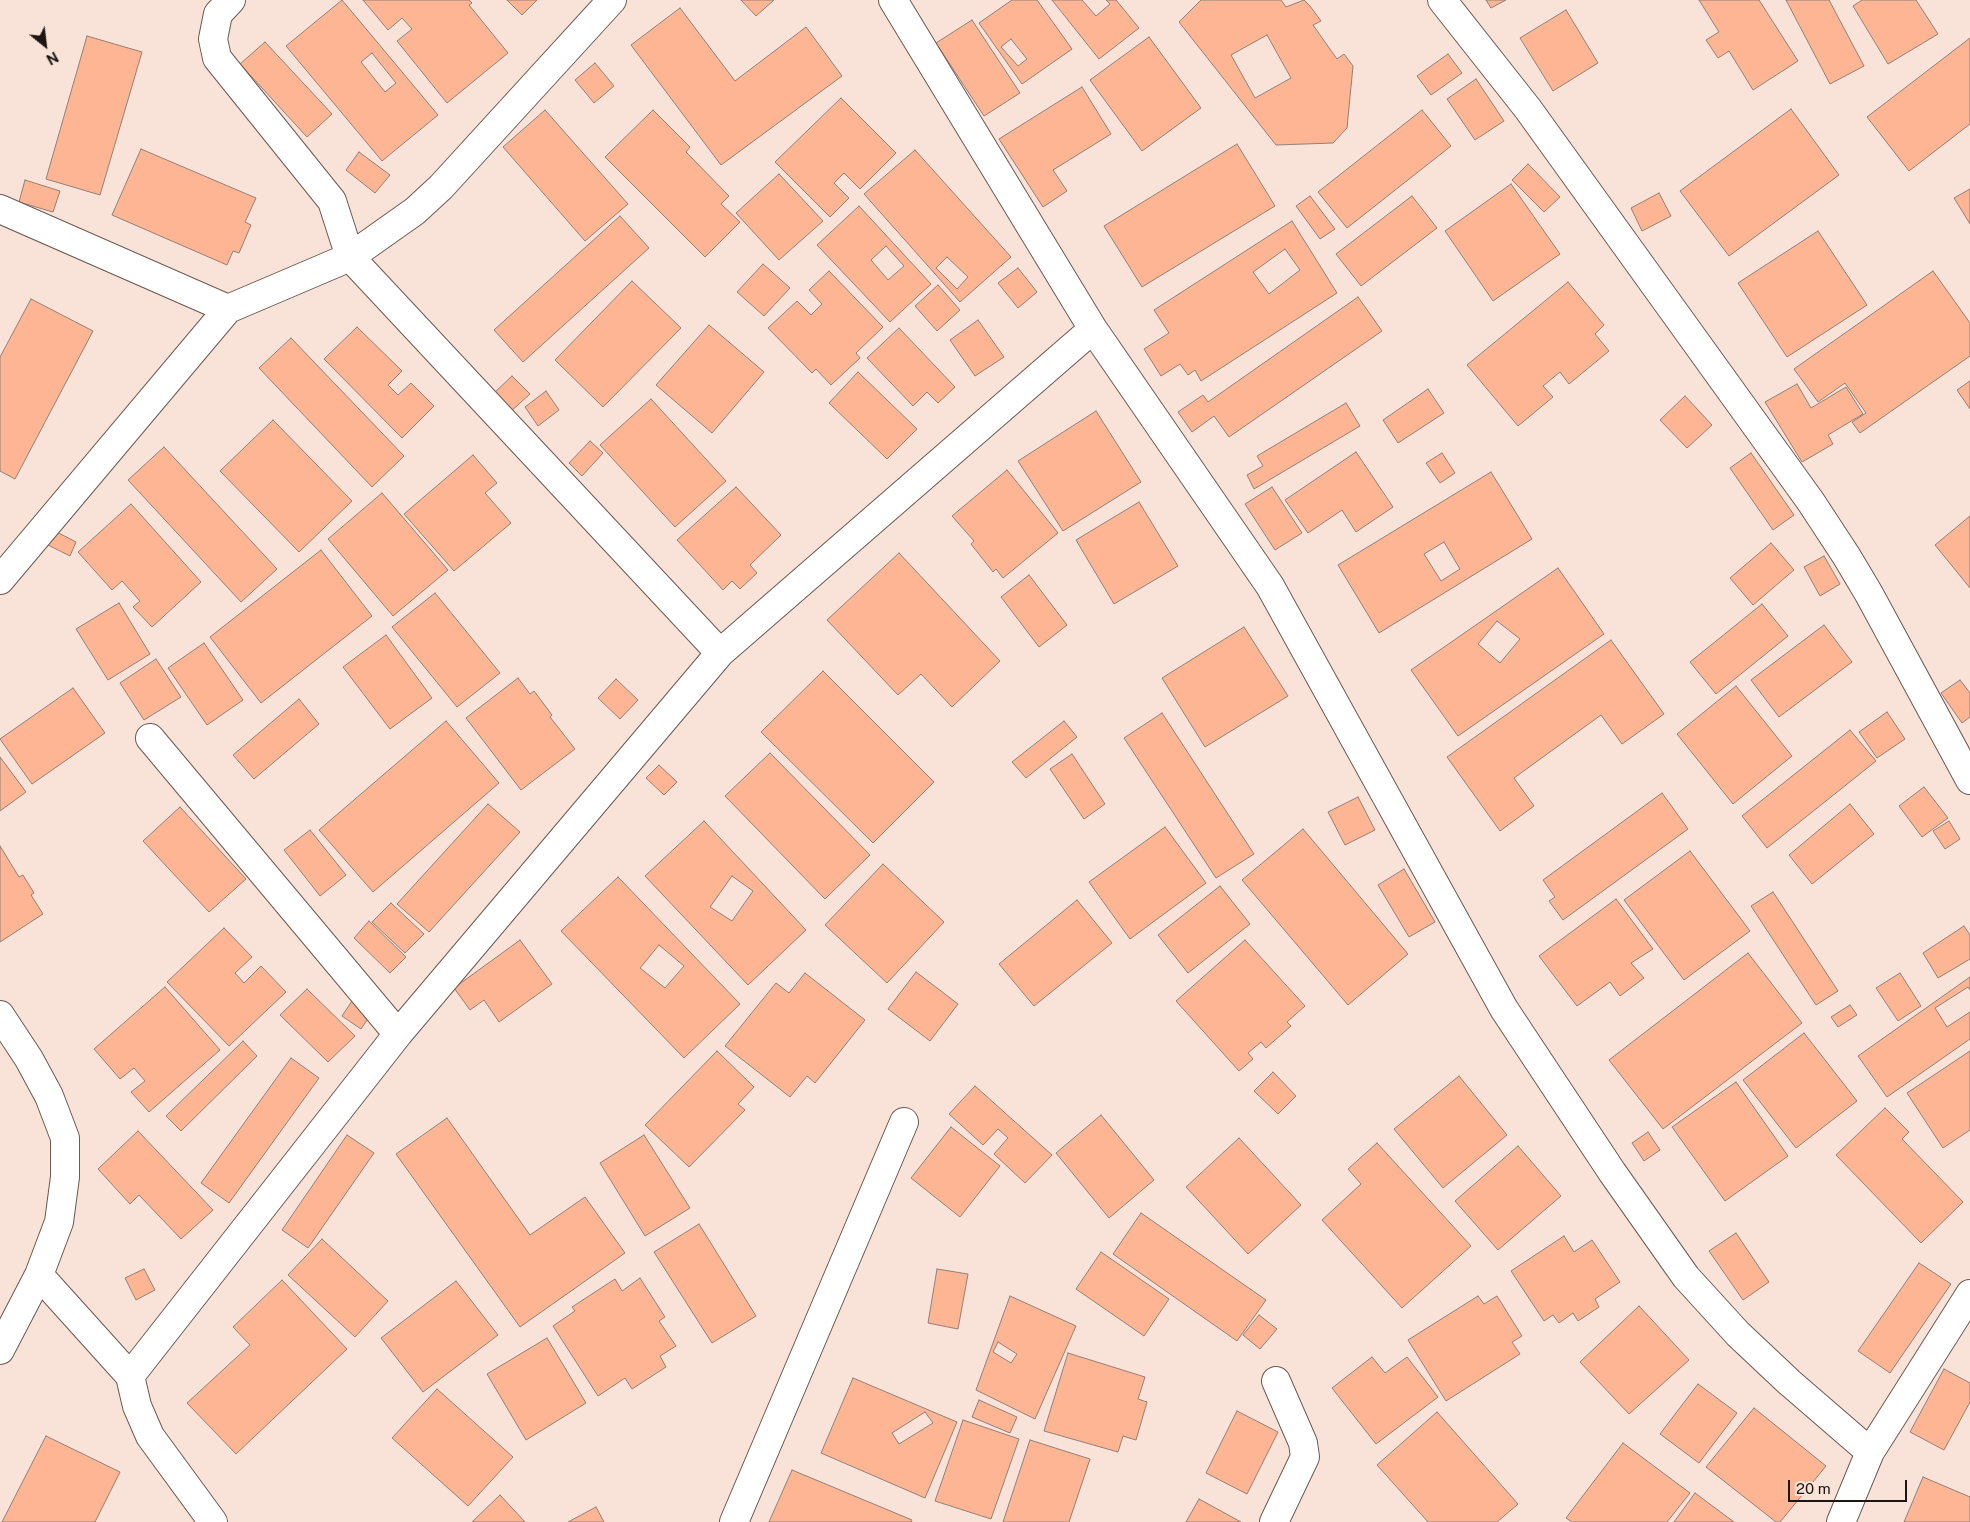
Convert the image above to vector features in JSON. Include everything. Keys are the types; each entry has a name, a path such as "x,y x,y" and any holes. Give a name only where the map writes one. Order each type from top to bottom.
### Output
{"street":[{"path":"231,0 218,14 214,39 217,58 332,201 350,257 720,652"},
{"path":"0,580 228,309 350,257 415,211 440,187 612,0"},
{"path":"893,0 1093,329 1270,586 1504,1009 1612,1172 1686,1277 1732,1327 1789,1382 1870,1452"},
{"path":"1442,0 1528,110 1811,502 1848,557 1970,780"},
{"path":"0,208 228,309"},
{"path":"130,1376 398,1034 720,652 1093,329"},
{"path":"150,738 398,1034"},
{"path":"0,1015 29,1060 49,1096 65,1138 65,1177 59,1222 39,1275 0,1350"},
{"path":"734,1522 904,1122"},
{"path":"39,1275 130,1376 137,1406 150,1436 213,1522"},
{"path":"1841,1522 1870,1452 1970,1294"},
{"path":"1274,1522 1305,1457 1303,1443 1276,1381"}],"building":[{"path":"342,0 438,115 382,161 286,46","holes":["372,53 396,83 385,92 361,62"]},
{"path":"363,0 469,0 472,3 469,5 508,53 447,103 397,41 412,29 402,18 388,30"},
{"path":"507,0 537,0 522,15"},
{"path":"741,0 774,0 756,16"},
{"path":"1012,0 1037,0 1072,49 1022,84 979,23","holes":["1011,39 1027,59 1018,66 1001,47"]},
{"path":"1052,0 1082,0 1096,16 1110,4 1106,0 1116,0 1139,28 1099,59"},
{"path":"1201,0 1281,0 1286,7 1304,0 1321,21 1313,25 1337,59 1344,54 1353,66 1347,128 1333,143 1276,145 1179,22","holes":["1267,35 1291,78 1255,98 1231,55"]},
{"path":"1486,0 1506,0 1491,8"},
{"path":"1699,0 1759,0 1798,61 1753,90 1729,51 1718,58 1706,40 1719,32"},
{"path":"1786,0 1829,0 1864,66 1830,84"},
{"path":"1862,0 1916,0 1938,34 1888,64 1853,6"},
{"path":"680,8 735,81 806,27 842,76 721,165 631,45"},
{"path":"1566,10 1598,63 1553,91 1520,38"},
{"path":"972,20 1020,93 984,116 936,43"},
{"path":"87,36 142,52 100,195 46,179"},
{"path":"1149,37 1201,108 1142,151 1090,80"},
{"path":"1970,38 1970,124 1909,171 1867,117"},
{"path":"265,42 332,114 307,137 240,64"},
{"path":"1448,54 1462,73 1431,95 1417,76"},
{"path":"595,63 614,86 594,103 575,80"},
{"path":"1476,79 1504,121 1475,140 1447,99"},
{"path":"1082,87 1111,134 1053,170 1067,191 1043,207 999,139"},
{"path":"841,98 896,153 860,189 844,173 834,183 849,198 830,217 775,162"},
{"path":"1791,109 1839,175 1729,256 1680,191"},
{"path":"545,110 628,204 585,241 503,147"},
{"path":"653,110 690,147 686,152 729,196 721,204 740,222 705,257 605,157"},
{"path":"1422,110 1451,146 1347,228 1318,192"},
{"path":"1237,144 1275,206 1142,287 1104,226"},
{"path":"141,149 256,198 245,222 251,225 239,253 233,251 227,265 112,215"},
{"path":"915,150 1011,257 960,302 864,194","holes":["947,257 968,277 957,289 936,268"]},
{"path":"359,152 390,175 375,193 346,170"},
{"path":"1528,164 1560,197 1544,212 1512,180"},
{"path":"779,174 823,221 779,260 736,213"},
{"path":"25,180 60,191 53,212 19,202"},
{"path":"1511,184 1560,254 1493,301 1445,231"},
{"path":"1970,189 1970,224 1954,198"},
{"path":"1659,193 1671,216 1642,231 1631,208"},
{"path":"1310,196 1335,229 1320,239 1296,206"},
{"path":"1412,196 1437,228 1361,286 1336,254"},
{"path":"859,206 931,284 890,322 817,245","holes":["886,246 904,266 888,280 871,260"]},
{"path":"620,216 649,248 523,362 494,330"},
{"path":"1292,221 1337,293 1201,381 1195,370 1188,375 1180,364 1161,376 1144,349 1169,333 1154,310","holes":["1285,249 1300,270 1269,294 1253,272"]},
{"path":"1818,231 1867,305 1787,357 1738,283"},
{"path":"763,264 790,288 764,316 737,292"},
{"path":"1018,268 1037,292 1018,308 998,283"},
{"path":"829,271 883,327 856,353 860,358 831,385 816,369 812,373 768,328 797,301 811,315 822,304 809,290"},
{"path":"1933,271 1970,323 1970,356 1860,433 1852,422 1866,413 1845,383 1818,402 1794,369"},
{"path":"632,281 681,328 603,407 555,360"},
{"path":"1568,282 1604,325 1595,334 1609,351 1569,384 1560,372 1543,386 1553,397 1518,426 1467,365"},
{"path":"938,285 960,310 937,331 915,306"},
{"path":"1358,297 1382,331 1229,437 1214,416 1192,432 1178,412 1203,395 1208,402"},
{"path":"31,299 93,331 15,479 0,471 0,357"},
{"path":"978,320 1004,357 975,376 950,340"},
{"path":"709,325 764,372 712,433 656,385"},
{"path":"357,327 402,371 388,385 398,395 411,383 434,406 402,438 324,359"},
{"path":"899,328 955,387 938,403 927,392 913,406 867,358"},
{"path":"291,338 404,456 372,487 259,368"},
{"path":"858,372 917,429 887,459 829,403"},
{"path":"512,376 530,394 509,413 492,395"},
{"path":"1970,381 1970,409 1957,390"},
{"path":"1797,384 1811,408 1846,387 1863,414 1828,435 1833,444 1802,462 1765,402"},
{"path":"1428,389 1444,413 1398,443 1383,420"},
{"path":"546,391 559,410 538,426 525,407"},
{"path":"1685,396 1712,425 1687,448 1660,420"},
{"path":"651,399 726,481 675,527 600,445"},
{"path":"1346,403 1360,426 1254,489 1247,475 1263,466 1257,456"},
{"path":"1096,411 1141,482 1063,531 1018,461"},
{"path":"273,420 352,501 299,552 220,471"},
{"path":"590,441 603,453 582,476 569,463"},
{"path":"164,447 277,569 241,602 128,480"},
{"path":"1356,452 1393,507 1356,532 1342,510 1308,533 1285,500"},
{"path":"1442,453 1455,473 1440,483 1426,463"},
{"path":"1751,453 1794,515 1773,530 1730,468"},
{"path":"473,455 497,483 485,493 511,523 454,571 404,514"},
{"path":"1007,470 1058,533 1003,578 996,569 993,572 971,544 974,541 952,516"},
{"path":"1491,472 1532,539 1379,633 1338,565","holes":["1444,542 1460,569 1441,581 1424,554"]},
{"path":"736,487 781,535 750,565 757,573 740,589 732,581 723,590 677,540"},
{"path":"1272,487 1302,533 1275,550 1245,504"},
{"path":"382,493 448,570 393,616 328,539"},
{"path":"1139,502 1178,566 1114,604 1076,540"},
{"path":"131,504 201,582 152,627 133,607 140,601 122,581 112,590 78,552"},
{"path":"1970,516 1970,588 1935,545"},
{"path":"55,531 76,542 70,556 48,545"},
{"path":"1771,543 1794,570 1753,605 1730,578"},
{"path":"321,550 372,616 261,703 210,637"},
{"path":"899,553 1000,661 952,707 921,674 898,695 827,620"},
{"path":"1824,556 1840,584 1820,596 1804,567"},
{"path":"1558,568 1604,634 1458,736 1411,670","holes":["1497,621 1520,639 1500,663 1478,644"]},
{"path":"1029,575 1067,625 1039,647 1001,597"},
{"path":"435,593 500,673 457,707 392,627"},
{"path":"119,603 150,654 108,680 76,629"},
{"path":"1762,604 1788,636 1716,694 1690,662"},
{"path":"1824,625 1852,662 1779,717 1751,680"},
{"path":"1244,627 1288,696 1205,747 1162,678"},
{"path":"386,635 432,698 390,729 343,667"},
{"path":"1611,640 1664,714 1622,744 1601,715 1514,778 1534,806 1500,831 1447,757"},
{"path":"204,643 243,700 207,725 168,668"},
{"path":"156,659 181,697 144,720 120,683"},
{"path":"823,671 934,782 873,843 761,732"},
{"path":"518,678 530,694 534,691 552,715 550,717 575,749 521,790 466,718"},
{"path":"616,679 638,700 620,719 598,698"},
{"path":"1960,680 1970,693 1970,717 1962,723 1941,693"},
{"path":"1736,686 1792,756 1733,804 1677,734"},
{"path":"73,688 105,733 32,784 0,739"},
{"path":"299,699 319,724 254,779 233,755"},
{"path":"1887,712 1905,739 1877,758 1859,732"},
{"path":"1162,713 1254,854 1216,878 1124,738"},
{"path":"446,721 499,783 373,892 319,830"},
{"path":"1064,721 1077,737 1026,778 1012,762"},
{"path":"1850,730 1876,761 1767,848 1742,816"},
{"path":"770,753 870,855 825,899 725,796"},
{"path":"1072,754 1105,804 1084,819 1050,769"},
{"path":"0,757 26,792 0,811"},
{"path":"659,765 677,782 664,795 646,778"},
{"path":"1924,787 1948,818 1922,837 1899,806"},
{"path":"1662,793 1688,829 1563,920 1549,901 1555,897 1543,880"},
{"path":"1358,797 1375,830 1345,845 1328,812"},
{"path":"488,804 520,832 429,932 397,904"},
{"path":"1850,804 1874,834 1812,884 1789,855"},
{"path":"180,807 246,879 209,912 143,841"},
{"path":"704,821 806,930 748,985 645,876","holes":["732,876 753,891 732,921 710,907"]},
{"path":"1949,821 1960,839 1945,849 1933,831"},
{"path":"1165,827 1206,883 1130,939 1089,882"},
{"path":"1303,829 1408,954 1348,1005 1242,880"},
{"path":"310,830 346,875 320,896 284,850"},
{"path":"0,846 19,877 23,875 34,893 31,895 43,914 0,942"},
{"path":"1690,851 1750,931 1684,980 1624,900"},
{"path":"883,864 944,922 887,983 825,925"},
{"path":"1404,869 1435,922 1409,937 1378,885"},
{"path":"618,877 740,1004 684,1058 561,931","holes":["659,945 684,966 665,988 640,968"]},
{"path":"1220,886 1250,924 1188,973 1158,935"},
{"path":"1773,892 1838,991 1816,1005 1751,906"},
{"path":"1616,899 1653,949 1631,963 1644,978 1620,996 1610,982 1577,1006 1539,956"},
{"path":"1077,900 1112,943 1034,1006 999,964"},
{"path":"391,903 424,934 405,953 372,922"},
{"path":"369,921 406,957 390,973 354,938"},
{"path":"1964,926 1970,935 1970,959 1938,978 1923,953"},
{"path":"224,928 252,957 235,973 244,983 261,966 286,992 229,1046 167,982"},
{"path":"520,940 552,984 499,1022 484,1000 470,1010 454,988"},
{"path":"1245,940 1305,1006 1287,1022 1291,1026 1266,1048 1261,1042 1248,1053 1253,1059 1239,1071 1176,1001"},
{"path":"1748,953 1802,1023 1663,1129 1609,1060"},
{"path":"916,972 958,1004 930,1041 888,1009"},
{"path":"805,973 865,1020 815,1083 807,1076 790,1097 725,1046 776,983 789,993"},
{"path":"1900,973 1921,1006 1898,1021 1876,988"},
{"path":"1970,977 1970,990 1968,987 1935,1008 1947,1027 1970,1012 1970,1039 1887,1097 1858,1056"},
{"path":"165,987 220,1050 149,1112 131,1092 145,1081 134,1068 120,1079 94,1049"},
{"path":"307,989 355,1036 328,1062 280,1015"},
{"path":"352,1001 371,1014 361,1029 342,1016"},
{"path":"1850,1005 1857,1015 1838,1027 1831,1017"},
{"path":"1804,1033 1857,1101 1796,1148 1743,1080"},
{"path":"243,1041 257,1056 181,1131 166,1116"},
{"path":"717,1051 754,1087 738,1104 745,1110 689,1167 645,1125"},
{"path":"1970,1051 1970,1130 1943,1148 1907,1093"},
{"path":"291,1058 319,1078 229,1203 201,1183"},
{"path":"1273,1072 1296,1096 1278,1114 1254,1091"},
{"path":"1459,1076 1507,1135 1443,1188 1394,1129"},
{"path":"1736,1082 1788,1156 1725,1201 1672,1127"},
{"path":"975,1086 1052,1155 1025,1183 994,1154 1008,1138 998,1129 983,1145 949,1114"},
{"path":"1885,1108 1909,1132 1902,1139 1963,1202 1921,1243 1836,1155"},
{"path":"1101,1115 1154,1180 1109,1218 1056,1153"},
{"path":"447,1118 530,1235 585,1197 625,1253 520,1327 396,1154"},
{"path":"951,1127 1000,1166 960,1217 911,1178"},
{"path":"138,1131 213,1210 181,1239 139,1195 130,1204 98,1169"},
{"path":"1648,1132 1660,1150 1644,1161 1632,1143"},
{"path":"347,1135 374,1153 308,1248 282,1230"},
{"path":"644,1135 690,1208 645,1236 600,1163"},
{"path":"1239,1138 1301,1205 1248,1254 1186,1187"},
{"path":"1377,1143 1471,1246 1402,1308 1322,1220 1361,1184 1348,1169"},
{"path":"1518,1146 1561,1196 1498,1250 1455,1201"},
{"path":"1141,1213 1266,1300 1237,1341 1113,1254"},
{"path":"699,1224 756,1316 712,1343 654,1252"},
{"path":"1736,1233 1769,1282 1743,1300 1709,1251"},
{"path":"1564,1236 1574,1252 1592,1240 1620,1282 1595,1299 1599,1307 1578,1321 1573,1313 1559,1323 1553,1315 1544,1321 1511,1271"},
{"path":"322,1239 388,1301 355,1337 288,1275"},
{"path":"1101,1252 1169,1299 1144,1336 1076,1289"},
{"path":"1919,1263 1951,1284 1890,1373 1858,1351"},
{"path":"144,1269 155,1290 136,1300 125,1278"},
{"path":"937,1269 968,1274 958,1329 928,1323"},
{"path":"640,1278 665,1317 659,1321 676,1346 660,1356 666,1367 632,1389 625,1378 598,1396 553,1326 575,1311 572,1307 615,1279 622,1291"},
{"path":"282,1280 347,1349 236,1454 187,1403 250,1345 233,1327"},
{"path":"456,1281 498,1335 423,1392 381,1338"},
{"path":"1010,1296 1076,1326 1035,1419 976,1390","holes":["998,1342 1017,1354 1011,1363 993,1352"]},
{"path":"1478,1296 1484,1304 1497,1296 1522,1336 1512,1342 1520,1354 1446,1401 1408,1340"},
{"path":"1639,1306 1689,1360 1629,1414 1580,1362"},
{"path":"1259,1315 1277,1329 1260,1349 1243,1335"},
{"path":"547,1338 586,1403 526,1440 487,1374"},
{"path":"1068,1353 1145,1377 1138,1399 1147,1402 1136,1440 1123,1436 1118,1452 1044,1431"},
{"path":"1372,1357 1385,1373 1407,1357 1438,1397 1376,1444 1332,1388"},
{"path":"1944,1369 1970,1383 1970,1402 1944,1450 1910,1432"},
{"path":"853,1378 957,1422 925,1498 821,1453","holes":["925,1412 933,1423 899,1444 892,1433"]},
{"path":"1698,1384 1737,1413 1699,1463 1660,1434"},
{"path":"437,1389 513,1457 468,1506 392,1438"},
{"path":"979,1400 1017,1417 1010,1433 972,1417"},
{"path":"1754,1408 1826,1466 1780,1522 1776,1522 1706,1467"},
{"path":"1237,1411 1278,1432 1247,1494 1206,1473"},
{"path":"1437,1412 1518,1504 1497,1522 1428,1522 1377,1465"},
{"path":"963,1420 1019,1439 991,1519 935,1501"},
{"path":"46,1436 120,1472 95,1522 2,1522"},
{"path":"1030,1440 1090,1459 1069,1522 1003,1522"},
{"path":"1623,1443 1690,1493 1667,1522 1572,1522 1566,1518"},
{"path":"792,1470 912,1520 911,1522 769,1522"},
{"path":"1923,1477 1970,1497 1970,1522 1904,1522"},
{"path":"1695,1493 1734,1522 1674,1522"},
{"path":"500,1495 525,1522 472,1522"},
{"path":"1199,1499 1241,1522 1186,1522"},
{"path":"596,1507 604,1522 568,1522"}]}
